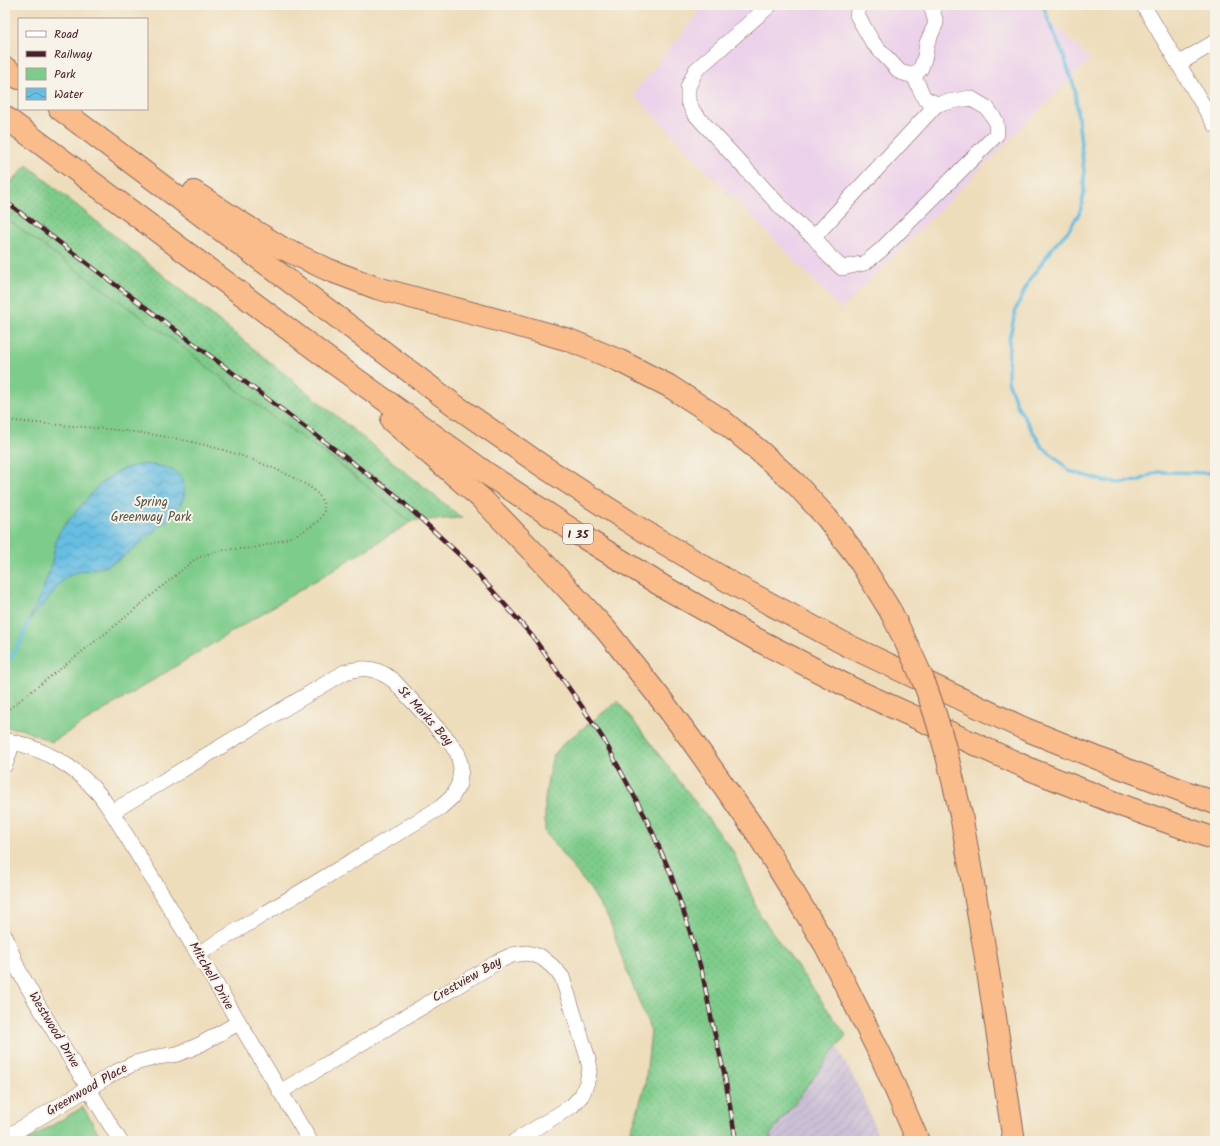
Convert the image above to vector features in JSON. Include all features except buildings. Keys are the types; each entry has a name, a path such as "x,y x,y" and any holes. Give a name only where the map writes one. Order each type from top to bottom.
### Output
{"highway":[{"path":"5,63 18,72"},
{"path":"5,68 18,77"},
{"path":"61,110 453,404 544,467 644,531 733,584 847,645 1025,729 1215,803"},
{"path":"73,110 238,222 282,248 328,270 377,288 568,340 620,361 669,386 719,418 796,484 827,518 856,555 891,612 918,668 931,702 946,750 961,815 985,952 1014,1141"},
{"name":"I 35","path":"5,117 335,364 486,473 574,532 664,587 756,639 850,687 1032,770 1126,807 1215,839"},
{"path":"335,364 365,398 482,499 542,561 606,630 673,715 757,833 826,946 882,1058 918,1141"}],"street":[{"path":"770,5 696,70 688,87 688,101 698,118 790,216 814,238 829,256 842,268 865,263 881,250 997,134 996,121 987,108 970,98 937,104 924,98 914,76 900,72 873,43 857,15 860,5"},
{"path":"914,76 921,68 927,43 936,23 931,5"},
{"path":"1144,5 1215,125"},
{"path":"1178,64 1215,42"},
{"path":"814,238 937,104"},
{"name":"St Marks Bay","path":"112,812 346,672 358,668 371,669 383,673 393,680 449,741 458,754 461,768 459,784 452,797 441,807 198,954"},
{"path":"5,765 9,741"},
{"name":"Mitchell Drive","path":"9,741 59,760 79,774 97,792 112,812 310,1141"},
{"name":"Westwood Drive","path":"5,936 18,969 120,1141"},
{"name":"Crestview Bay","path":"280,1092 498,961 512,955 527,953 541,957 562,977 590,1068 582,1095 572,1106 515,1141"},
{"name":"Greenwood Place","path":"5,1138 88,1088 135,1063 158,1056 177,1054 190,1049 238,1023"}],"path":[{"path":"5,420 120,429 172,437 207,445 241,455 298,480 317,492 322,499 324,508 322,516 317,522 279,542 252,548 215,552 194,560 5,712"}],"shaded area":[{"path":"705,5 1034,5 1090,59 841,309 633,94"},
{"path":"746,892 797,973 861,1092 880,1141 720,1141"}],"green space":[{"path":"27,165 462,518 405,521 5,224 5,189"},
{"name":"Spring Greenway Park","path":"5,218 173,340 267,413 338,463 411,522 52,742 21,729 5,727"},
{"path":"618,701 733,851 760,915 846,1035 770,1135 771,1141 625,1141 634,1123 645,1085 651,1031 623,961 609,919 590,889 545,832 545,799 553,756 564,743"},
{"path":"83,1107 103,1141 26,1141"}],"water":[{"path":"148,464 164,467 173,471 183,483 183,499 174,514 129,552 111,564 100,568 77,572 67,577 29,620 49,573 57,537 64,526 95,490 109,477 126,468"}],"waterway":[{"path":"1043,5 1063,54 1075,90 1084,172 1084,194 1080,212 1068,231 1054,246 1029,281 1016,309 1009,340 1008,381 1017,405 1042,447 1069,471 1104,481 1121,482 1138,481 1157,472 1215,473"},
{"path":"5,665 19,644 29,620"}],"railway":[{"path":"5,201 393,493 465,560 533,637 604,740 647,820 670,872 702,972 724,1072 736,1141"}]}
